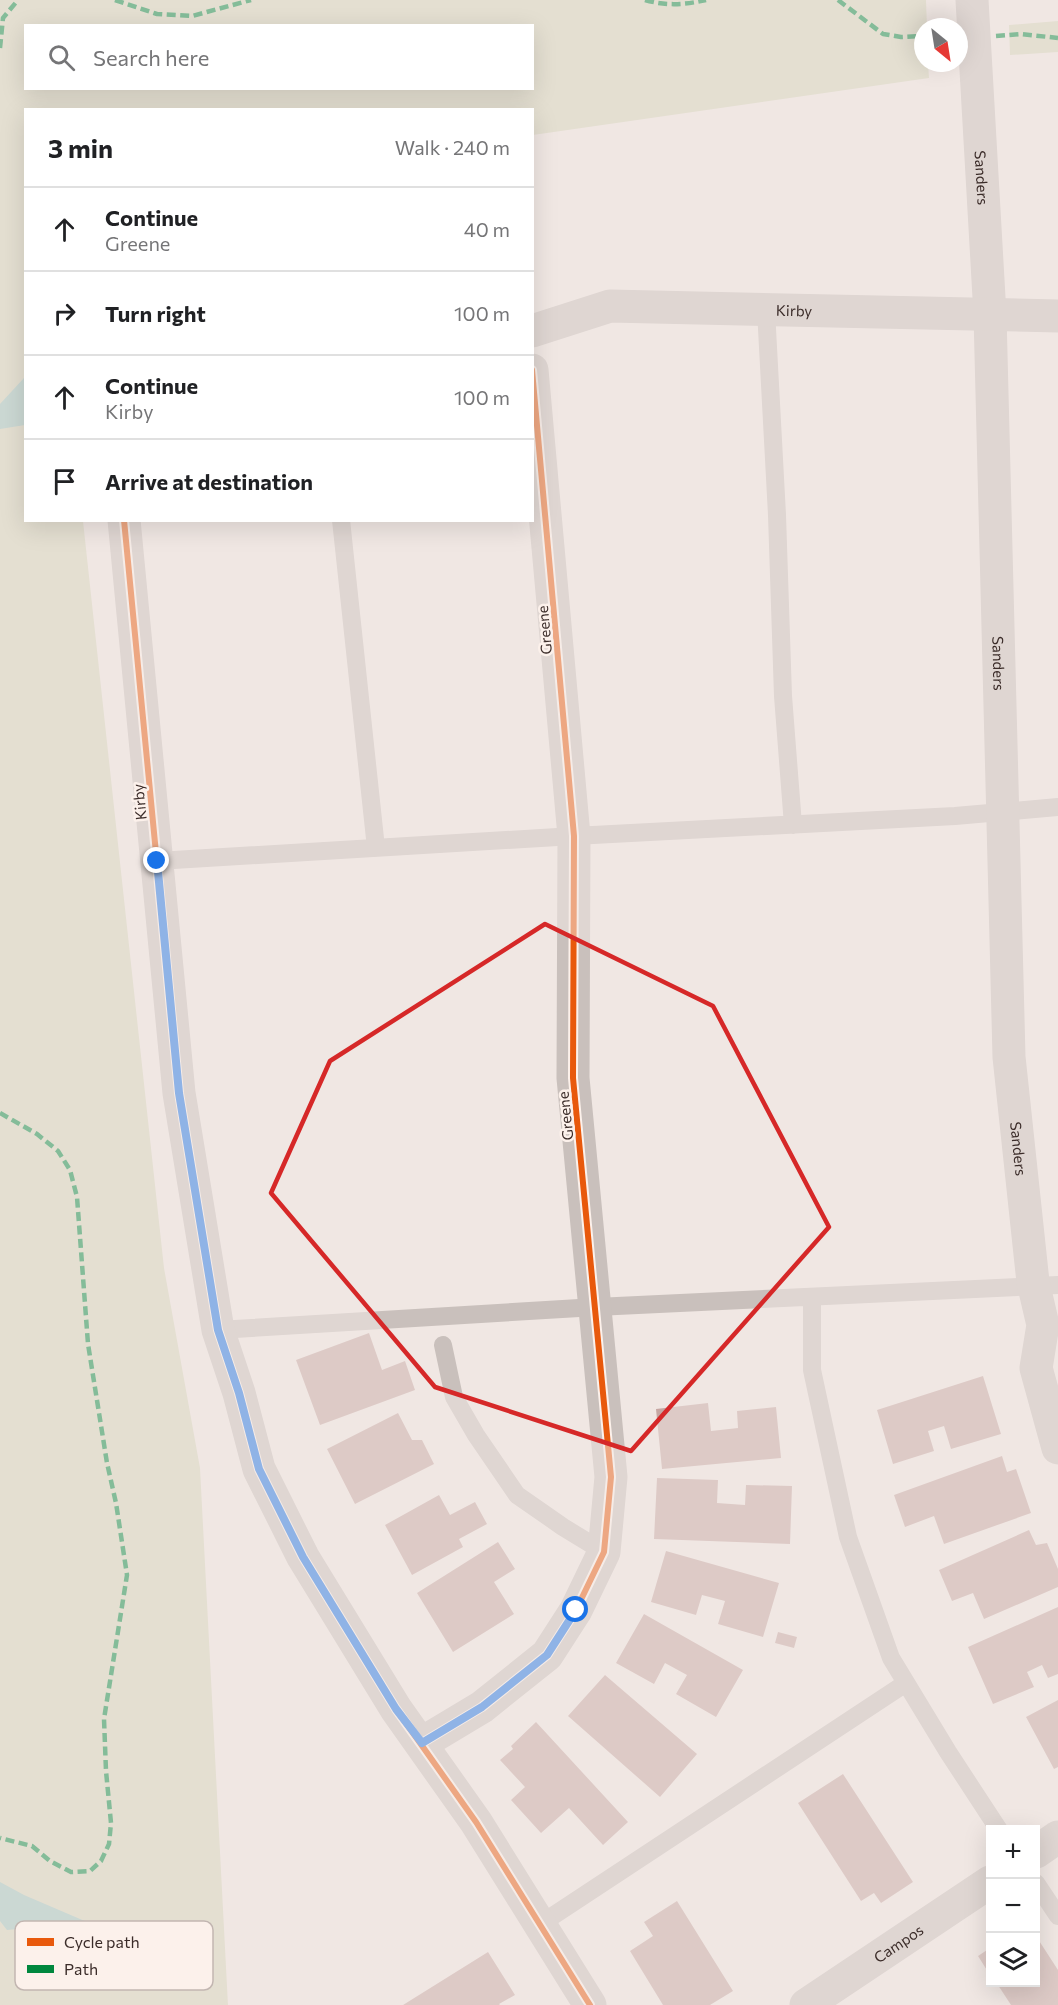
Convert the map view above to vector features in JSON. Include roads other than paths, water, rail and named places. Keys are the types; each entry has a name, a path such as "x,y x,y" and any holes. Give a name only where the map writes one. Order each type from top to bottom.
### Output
{"street":[{"name":"Sanders","path":"972,0 990,315 1009,1057 1046,1285 1051,1335 1036,1368 1058,1448"},
{"name":"Kirby","path":"534,330 610,306 1058,316"},
{"name":"Greene","path":"422,1743 482,1707 547,1655 576,1610 604,1552 611,1476 573,1078 574,836 534,392"},
{"name":"Kirby","path":"124,522 179,1093 218,1330 239,1393 259,1469 303,1557 396,1709 476,1822 590,2005"},
{"path":"1040,1849 1058,1837"},
{"name":"Campos","path":"806,2005 986,1885"}],"lane":[{"path":"766,310 777,515 783,696 793,825"},
{"path":"341,522 376,848"},
{"path":"157,861 956,816 1002,810 1058,807"},
{"path":"218,1330 596,1307 1046,1285"},
{"path":"812,1297 812,1370 848,1537 891,1658 996,1825"},
{"path":"443,1345 454,1397 476,1435 517,1495 562,1527 604,1552"},
{"path":"539,1925 906,1683"},
{"path":"1040,1890 1058,1916"}],"water":[{"path":"24,378 24,425 0,429 0,404"},
{"path":"0,1882 85,1921 15,1921 15,1929 7,1930 0,1921"}]}
